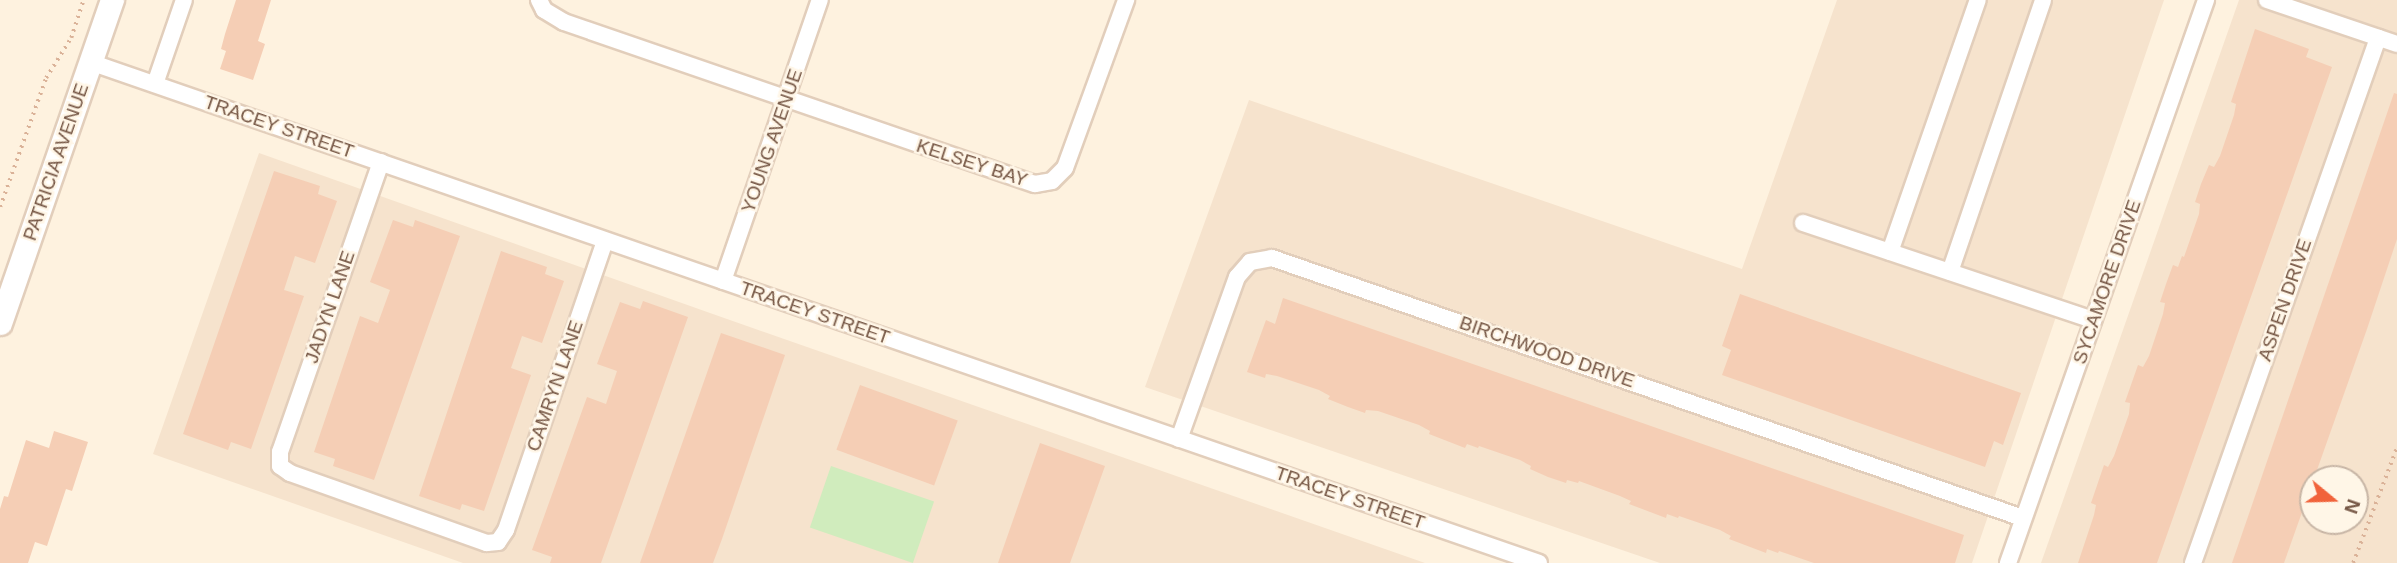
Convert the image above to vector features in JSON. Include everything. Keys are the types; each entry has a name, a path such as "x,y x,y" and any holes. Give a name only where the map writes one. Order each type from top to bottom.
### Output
{"street":[{"name":"PATRICIA AVENUE","path":"0,323 112,0"},
{"path":"155,84 184,0"},
{"path":"539,0 544,10 564,22 785,100"},
{"name":"YOUNG AVENUE","path":"723,281 820,0"},
{"name":"KELSEY BAY","path":"785,100 1026,182 1045,184 1059,176 1070,158 1125,0"},
{"path":"1890,252 1978,0"},
{"path":"1950,272 2043,0"},
{"name":"SYCAMORE DRIVE","path":"2008,563 2206,0"},
{"path":"2267,0 2397,44"},
{"name":"ASPEN DRIVE","path":"2193,563 2378,38"},
{"name":"TRACEY STREET","path":"90,62 1539,563"},
{"name":"JADYN LANE","path":"381,162 280,452 280,466 290,473 487,543 498,542 506,530"},
{"path":"1803,223 2093,320"},
{"name":"CAMRYN LANE","path":"506,530 605,241"},
{"name":"BIRCHWOOD DRIVE","path":"1179,439 1237,277 1250,262 1272,258 2023,518"}],"path":[{"path":"0,207 46,78 71,38 83,0"},
{"path":"2353,563 2397,447"}],"shaded area":[{"path":"1837,0 2164,0 1972,563 1660,563 1145,387 1249,100 1742,269"},
{"path":"2239,0 2397,0 2397,563 2041,563"},
{"path":"259,153 1425,563 463,563 153,454"}],"green space":[{"path":"831,466 934,501 913,563 810,527"}],"building":[{"path":"236,0 271,0 258,41 265,44 253,80 220,69 226,51 221,49"},
{"path":"2255,29 2309,49 2306,57 2332,67 2157,563 2078,563 2094,515 2096,505 2091,503 2104,465 2108,467 2114,456 2129,414 2130,403 2125,402 2138,365 2143,367 2149,356 2163,314 2165,303 2160,302 2166,284 2173,265 2178,267 2182,256 2184,257 2199,214 2200,204 2195,202 2201,184 2209,165 2214,167 2220,156 2234,115 2236,104 2231,102"},
{"path":"2394,93 2397,94 2397,239 2367,329 2319,465 2299,465 2299,521 2284,563 2232,563"},
{"path":"274,171 320,186 318,194 337,201 315,263 295,256 284,290 304,296 251,449 231,442 228,450 183,434"},
{"path":"393,220 413,227 415,220 460,236 374,480 333,466 335,459 314,452 360,316 378,323 390,290 370,282"},
{"path":"501,251 547,267 545,274 564,281 542,343 522,336 511,368 531,375 484,511 462,504 460,510 419,496"},
{"path":"1740,294 2021,393 2003,445 1994,441 1985,467 1722,375 1731,350 1722,346"},
{"path":"1283,298 1964,535 1955,563 1814,563 1779,551 1778,553 1767,549 1766,553 1729,539 1731,536 1720,530 1679,516 1678,518 1667,514 1666,518 1629,504 1631,501 1620,496 1579,481 1567,480 1566,483 1548,477 1530,469 1531,466 1520,460 1479,446 1478,448 1467,444 1465,448 1429,434 1430,431 1419,425 1378,411 1366,410 1365,413 1348,407 1328,399 1330,396 1319,390 1277,376 1266,374 1265,378 1247,372 1266,320 1275,324"},
{"path":"643,301 688,317 622,504 601,563 550,563 552,557 532,550 587,397 606,404 617,371 597,364 620,302 640,309"},
{"path":"721,333 785,355 722,539 713,563 640,563"},
{"path":"860,385 958,421 934,485 836,450"},
{"path":"54,431 88,442 72,491 66,489 47,546 35,542 28,563 0,563 0,509 4,496 8,497 26,440 49,448"},
{"path":"1040,443 1105,466 1070,563 998,563"}]}
